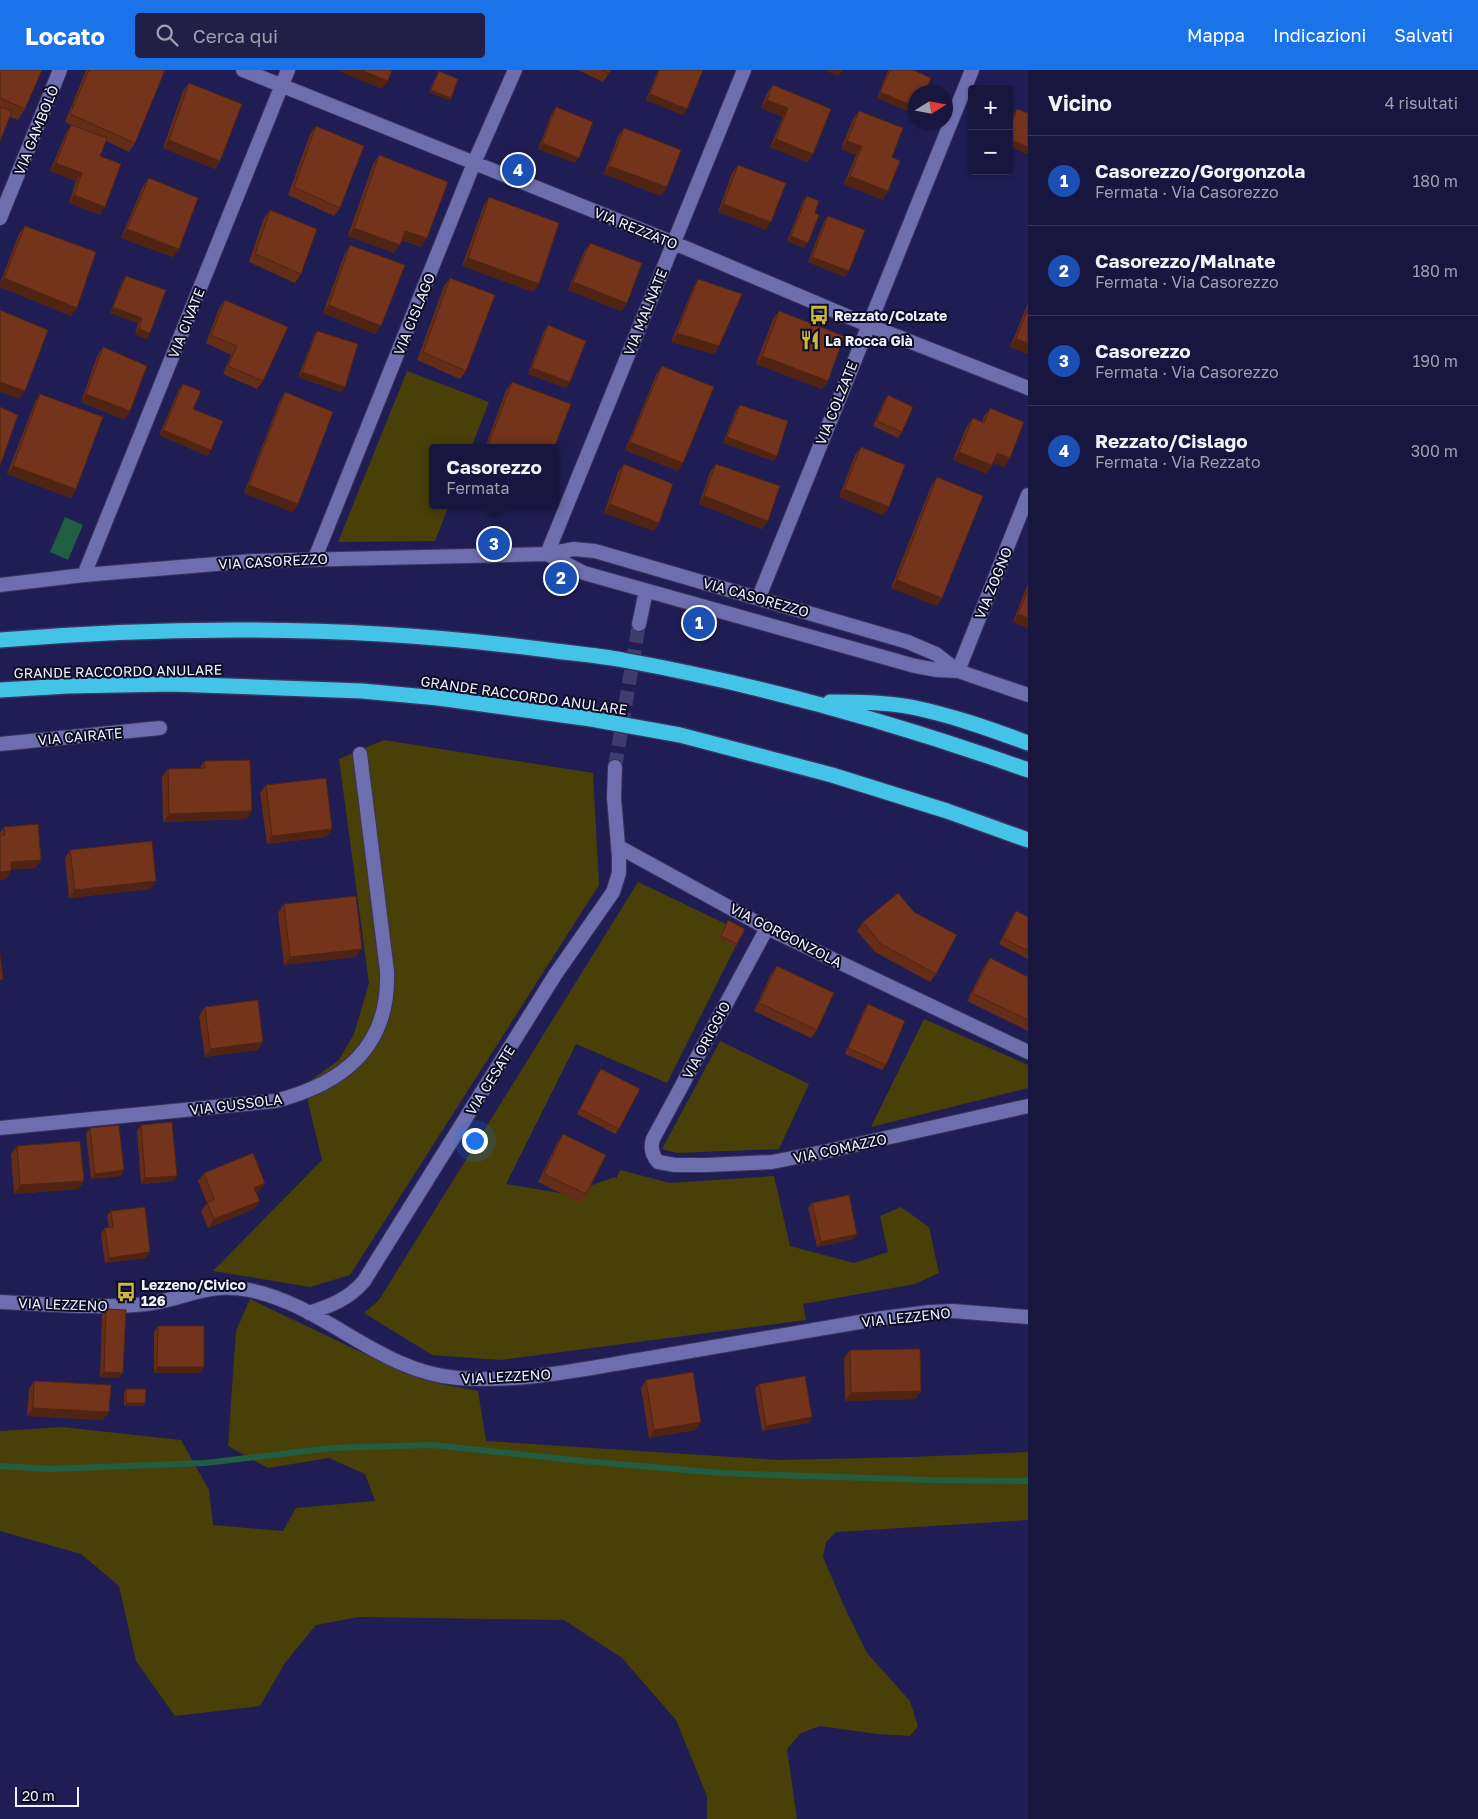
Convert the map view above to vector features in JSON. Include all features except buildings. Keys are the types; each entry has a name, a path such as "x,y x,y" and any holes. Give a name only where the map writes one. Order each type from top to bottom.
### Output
{"highway":[{"path":"0,640 59,635 224,631 299,632 439,638 620,660 710,677 813,701 1028,770"},
{"name":"GRANDE RACCORDO ANULARE","path":"0,690 68,686 172,684 362,691 438,698 572,716 680,735 832,775 947,811 1028,840"},
{"path":"813,701 868,702 911,707 990,729 1028,743"}],"street":[{"name":"VIA GAMBOLÒ","path":"0,218 60,70"},
{"name":"VIA REZZATO","path":"243,70 1028,388"},
{"name":"VIA CIVATE","path":"84,575 288,70"},
{"name":"VIA CISLAGO","path":"315,558 474,163 515,70"},
{"name":"VIA MALNATE","path":"546,554 744,70"},
{"name":"VIA COLZATE","path":"759,598 972,70"},
{"name":"VIA ZOGNO","path":"958,671 1028,495"},
{"name":"VIA CASOREZZO","path":"0,585 194,565 315,558 546,554 574,549 596,551 908,642 929,650 944,659 958,671"},
{"name":"VIA CASOREZZO","path":"546,554 584,573 926,668 958,671 1028,695"},
{"path":"639,624 646,591"},
{"name":"VIA CAIRATE","path":"0,744 160,728"},
{"name":"VIA GUSSOLA","path":"0,1128 275,1101 296,1096 322,1085 337,1077 350,1066 376,1033 385,1008 388,992 360,754"},
{"path":"615,767 614,798 619,847"},
{"name":"VIA GORGONZOLA","path":"619,847 766,928 1028,1052"},
{"name":"VIA CESATE","path":"309,1313 344,1299 352,1294 364,1281 555,975 613,892 619,873 619,847"},
{"name":"VIA ORIGGIO","path":"652,1154 654,1139 766,928"},
{"name":"VIA COMAZZO","path":"652,1154 660,1163 675,1165 707,1166 772,1162 828,1152 1028,1106"},
{"name":"VIA LEZZENO","path":"0,1302 87,1306 142,1304 165,1301 207,1289 222,1287 243,1289 265,1294 309,1313 386,1358 411,1368 439,1376 484,1379 552,1374 882,1318 930,1312 1028,1316"}],"shaded area":[{"path":"407,371 489,402 473,444 429,444 429,509 447,509 435,541 338,542"},
{"path":"65,517 83,525 68,560 50,552"},
{"path":"384,740 593,773 599,885 350,1275 310,1287 213,1271 322,1160 304,1085 339,1060 354,1034 369,983 339,759"},
{"path":"638,882 743,932 667,1083 576,1044 506,1184 566,1194 615,1177 616,1179 620,1170 670,1183 774,1176 790,1246 854,1263 888,1252 880,1216 901,1207 929,1227 939,1273 915,1284 803,1304 806,1320 500,1360 432,1355 364,1313 379,1300"},
{"path":"924,1019 1028,1065 1028,1088 871,1127"},
{"path":"720,1041 809,1084 779,1149 677,1153 662,1149"},
{"path":"250,1299 407,1374 441,1384 478,1391 486,1441 778,1460 1028,1452 1028,1520 836,1532 826,1542 823,1557 867,1653 910,1701 918,1726 910,1736 877,1734 820,1726 801,1733 787,1749 797,1819 707,1819 707,1796 676,1720 622,1658 564,1620 359,1617 316,1625 285,1663 260,1706 175,1716 136,1661 119,1586 81,1554 0,1531 0,1431 62,1427 181,1440 209,1490 213,1525 283,1531 296,1508 375,1501 365,1474 329,1458 268,1468 228,1446 236,1331"}],"waterway":[{"path":"0,1466 49,1469 205,1463 331,1448 433,1445 721,1473 929,1480 1028,1481"}],"tunnel":[{"path":"615,767 639,624"}],"place":[{"name":"Rezzato/Cislago","path":"518,170"},
{"name":"Rezzato/Colzate","path":"819,315"},
{"name":"La Rocca Già","path":"810,340"},
{"name":"Casorezzo","path":"494,544"},
{"name":"Casorezzo/Malnate","path":"561,578"},
{"name":"Casorezzo/Gorgonzola","path":"699,623"},
{"name":"Lezzeno/Civico 126","path":"126,1292"}]}
